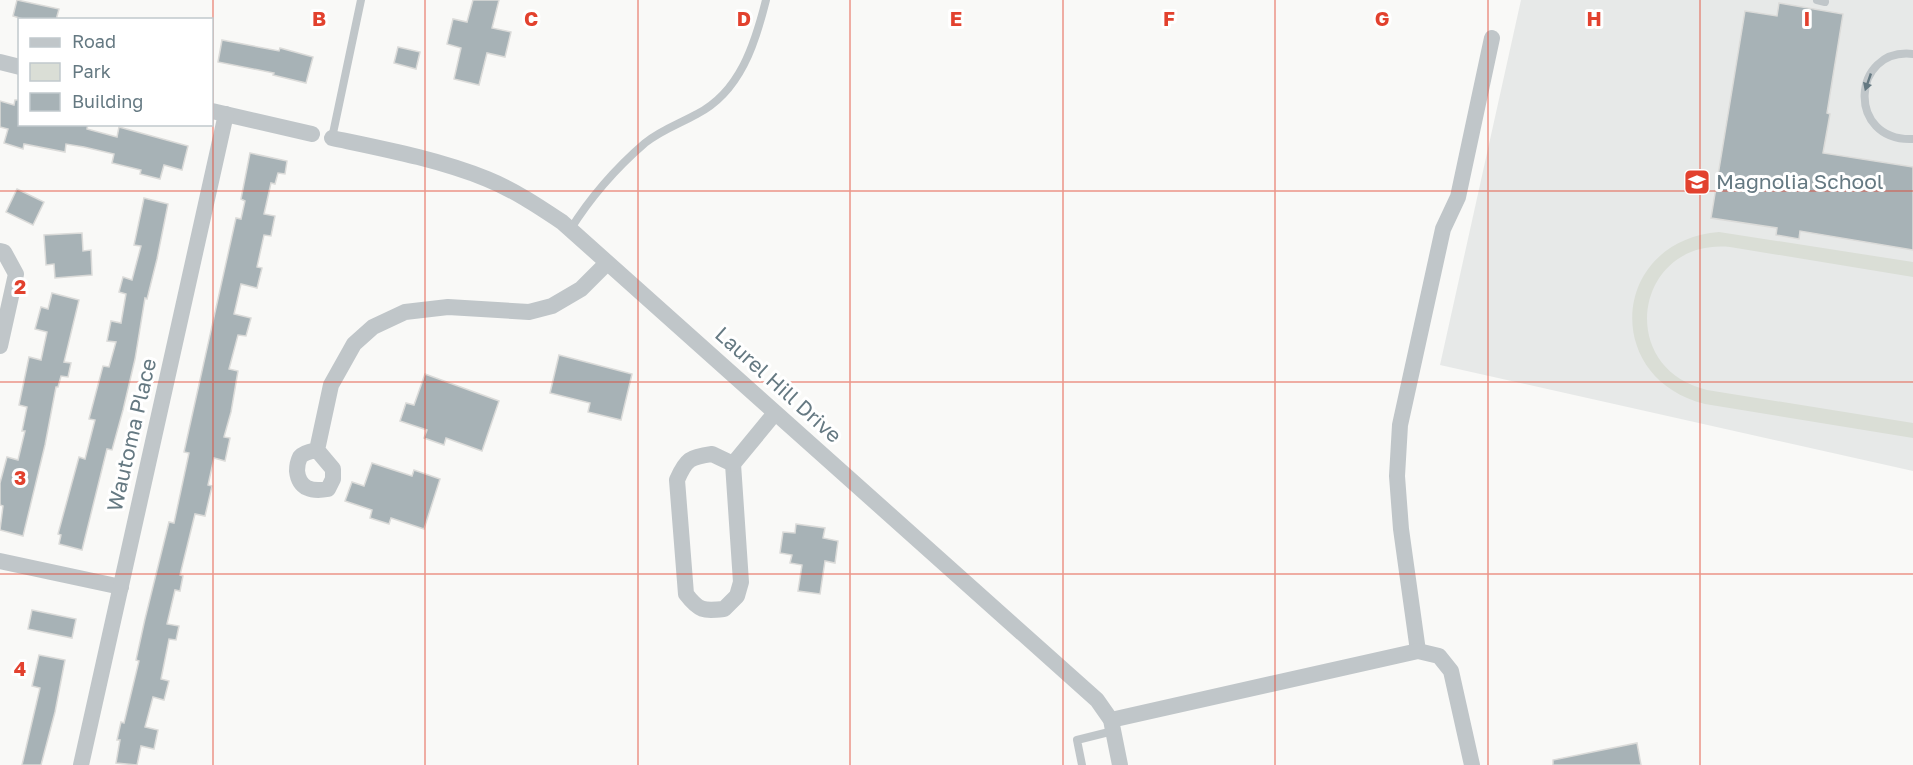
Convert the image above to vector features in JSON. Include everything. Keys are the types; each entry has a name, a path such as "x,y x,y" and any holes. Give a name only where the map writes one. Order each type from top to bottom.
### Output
{"street":[{"path":"1418,651 1401,529 1397,476 1400,425 1443,229 1458,197 1492,39"},
{"path":"0,62 18,66"},
{"path":"219,112 312,134"},
{"name":"Wautoma Place","path":"81,765 121,587 219,112"},
{"name":"Laurel Hill Drive","path":"332,138 424,159 487,179 526,198 570,230 1097,700 1112,725 1120,765"},
{"path":"0,250 4,252 16,274 0,346"},
{"path":"317,450 331,385 354,344 373,327 405,312 437,308 529,312 552,306 581,289 608,263"},
{"path":"733,464 712,454 693,457 684,465 677,480 686,594 696,607 707,610 724,609 737,596 741,582 733,464 775,413"},
{"path":"0,561 121,587"},
{"path":"1112,725 1418,651 1439,656 1450,671 1472,765"}],"lane":[{"path":"332,138 361,0"},
{"path":"570,230 587,203 646,142 669,127 699,114 718,99 731,84 745,63 759,29 766,0"},
{"path":"1913,54 1892,56 1880,63 1871,73 1865,85 1864,100 1867,114 1876,127 1902,140 1913,140"},
{"path":"1082,765 1077,740 1112,725"}],"shaded area":[{"name":"Magnolia School","path":"1521,0 1913,0 1913,471 1440,365"}],"green space":[{"path":"1719,232 1913,262 1913,277 1730,247 1698,250 1673,262 1656,282 1648,307 1648,333 1658,357 1677,377 1707,390 1913,423 1913,438 1705,404 1671,390 1648,367 1635,341 1633,312 1640,284 1657,259 1683,241"}],"building":[{"path":"17,0 59,9 57,18 13,16"},
{"path":"473,0 499,0 492,28 511,32 505,57 487,53 479,85 454,79 461,48 447,44 453,19 467,22"},
{"path":"1779,3 1843,14 1823,153 1913,167 1913,250 1800,231 1799,239 1776,235 1777,228 1711,218 1745,11 1777,16"},
{"path":"222,40 279,51 280,48 313,57 306,83 273,75 274,73 218,62"},
{"path":"398,47 420,52 416,69 394,63"},
{"path":"15,100 18,100 18,126 88,126 87,129 117,137 119,127 188,146 182,170 164,165 160,179 140,174 141,170 112,163 114,154 84,147 66,144 65,152 24,144 23,149 4,143 8,129 0,127 0,101 14,105"},
{"path":"250,153 287,161 285,174 278,173 275,184 271,183 264,214 275,216 271,236 264,235 257,267 262,268 257,288 241,284 234,314 251,318 246,336 238,335 229,369 238,371 224,437 230,438 225,461 214,458 208,485 212,486 205,516 195,514 180,575 183,576 180,591 175,590 167,624 179,626 176,640 169,639 161,679 169,681 164,700 153,697 145,727 158,730 154,749 141,746 137,765 116,763 120,740 117,740 121,722 124,723 139,661 136,660 145,619 169,522 174,523 189,453 184,452 236,218 241,219 245,201 241,199"},
{"path":"17,189 44,202 33,225 6,212"},
{"path":"144,198 168,204 157,259 147,299 145,298 135,359 123,410 112,450 107,449 82,550 59,544 61,535 58,534 79,457 85,459 95,420 89,419 103,366 109,367 116,342 107,341 111,321 121,323 126,294 119,292 123,277 132,280 141,246 134,245"},
{"path":"82,233 83,251 91,250 92,275 55,278 54,264 46,265 44,235"},
{"path":"52,293 79,300 64,362 71,363 68,377 61,376 58,387 56,387 45,445 23,536 0,530 3,506 0,505 0,483 7,457 18,460 25,431 22,431 27,407 19,405 29,357 41,360 47,332 35,329 41,307 48,309"},
{"path":"559,355 632,374 621,420 588,412 590,403 550,393"},
{"path":"425,374 499,401 482,451 446,438 444,445 424,438 427,430 400,421 406,403 414,405"},
{"path":"372,463 412,476 414,470 440,479 424,529 391,518 389,524 370,518 372,510 345,501 352,482 364,486"},
{"path":"796,524 825,528 823,538 838,541 835,563 825,561 820,594 798,591 802,565 790,563 792,555 780,553 783,532 795,533"},
{"path":"32,610 76,619 72,638 28,629"},
{"path":"39,655 65,660 55,712 41,765 22,765 40,688 32,686"},
{"path":"1637,743 1641,765 1553,765 1553,760"}],"place":[{"name":"Magnolia School","path":"1697,182"}]}
